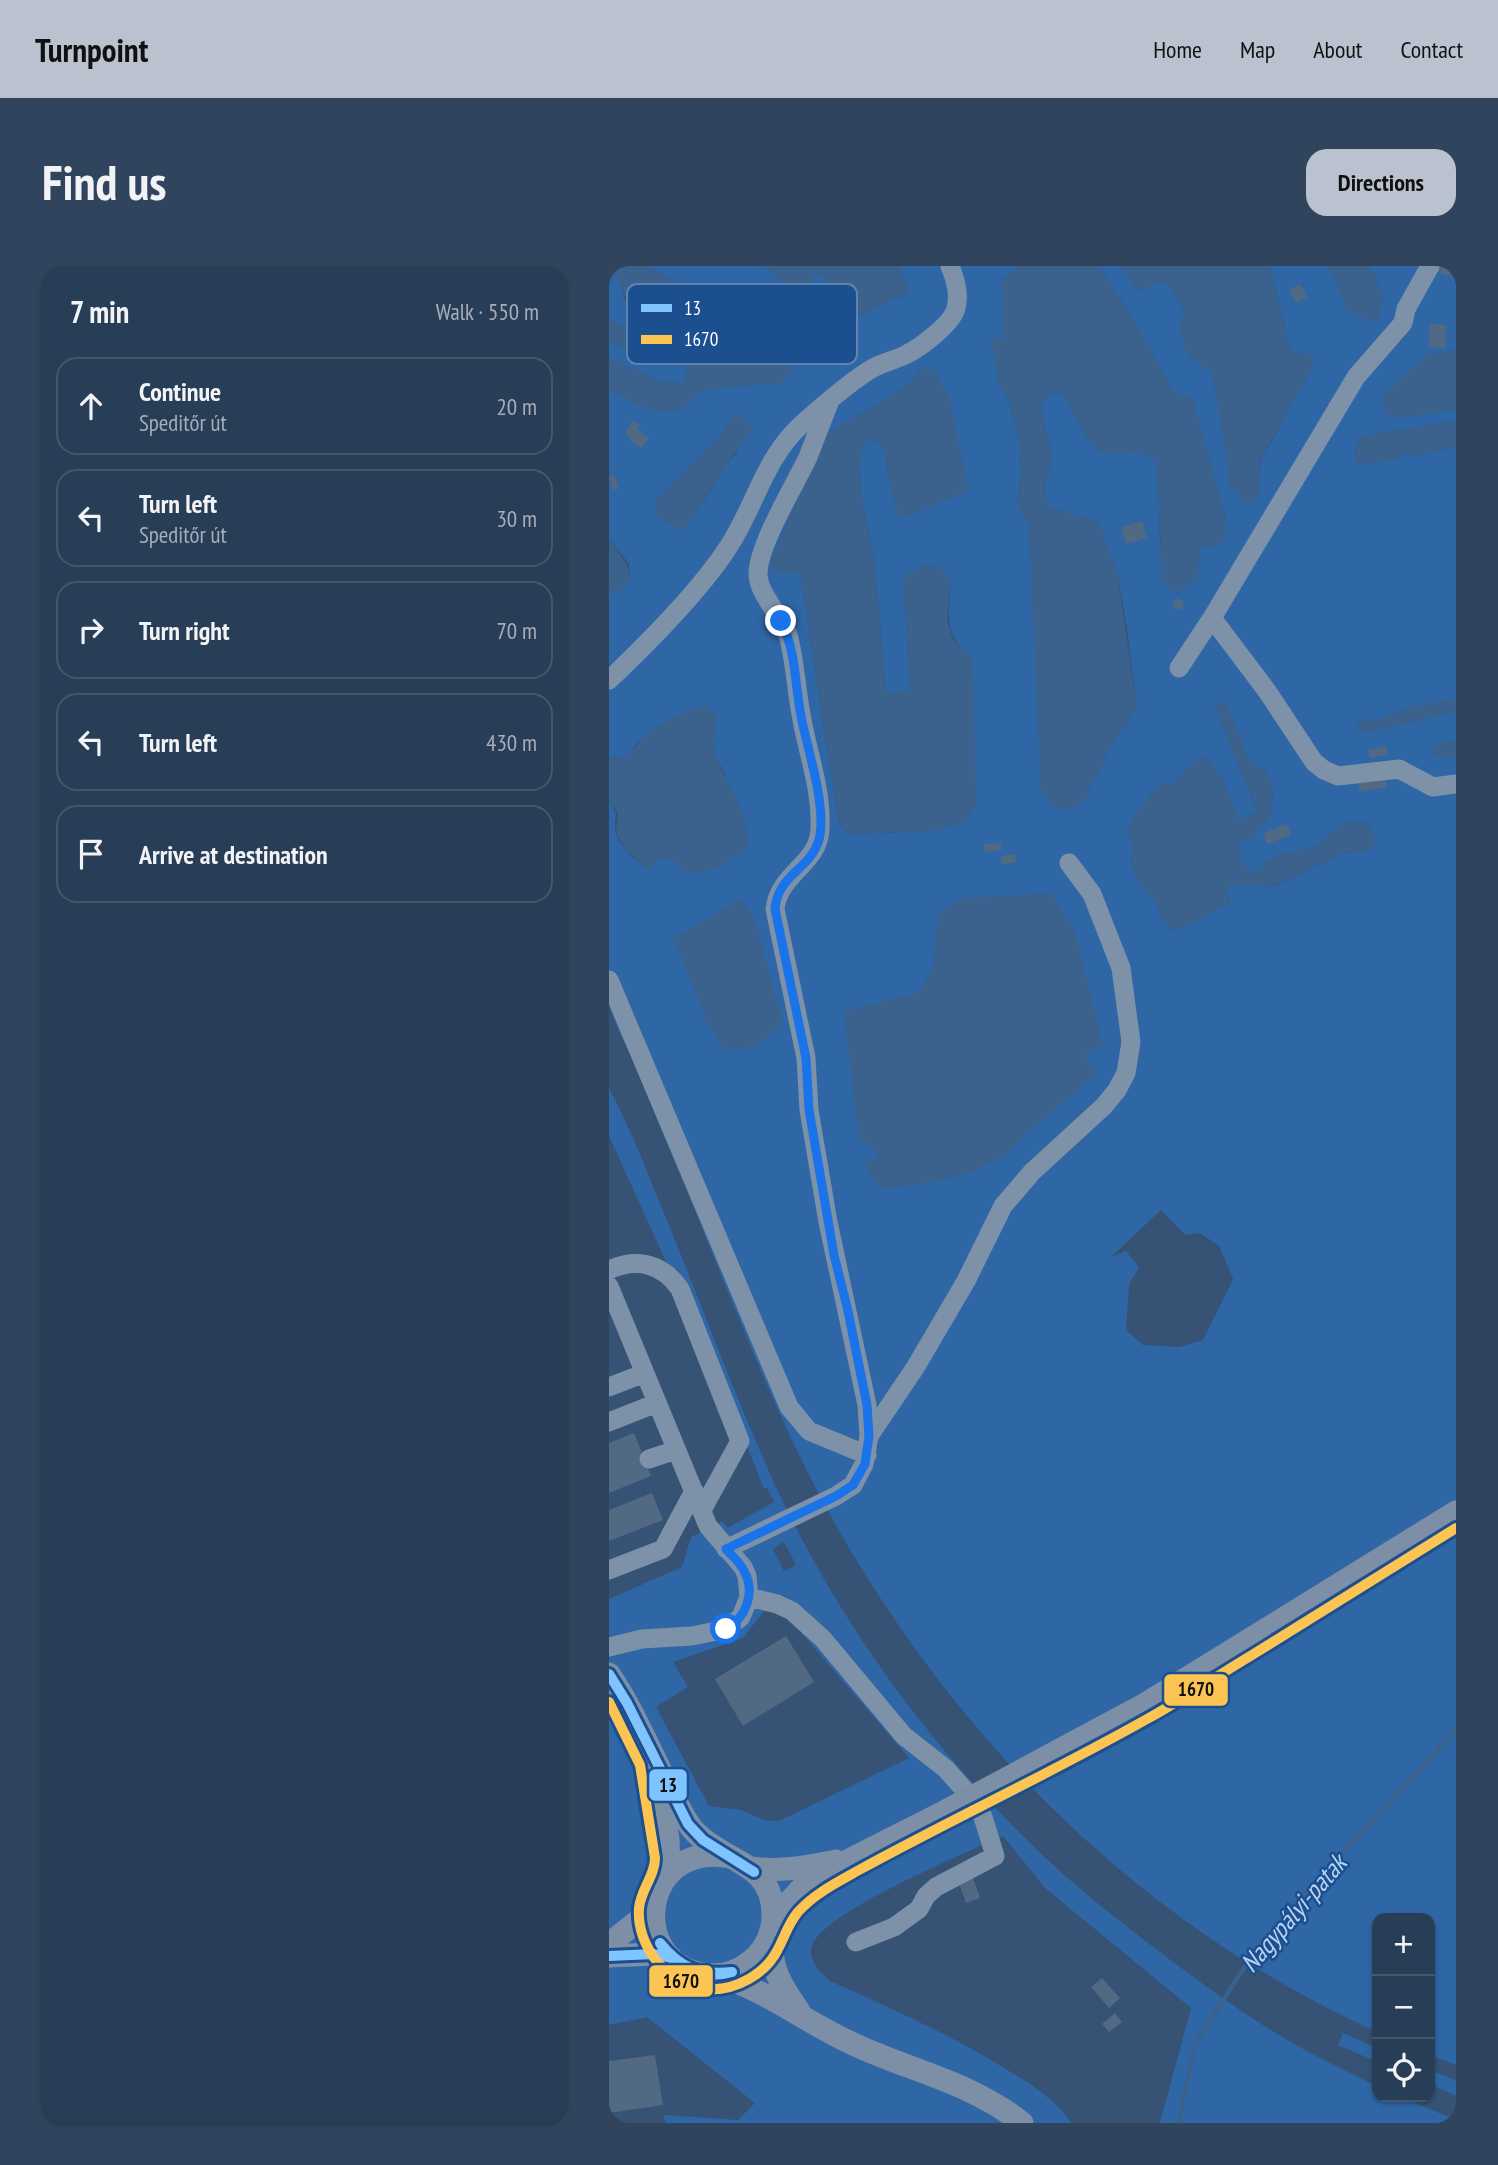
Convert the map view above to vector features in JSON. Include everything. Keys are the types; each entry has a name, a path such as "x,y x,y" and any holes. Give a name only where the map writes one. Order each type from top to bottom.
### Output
{"main road":[{"path":"718,1975 736,1970 753,1959 766,1943 772,1928 795,1894 853,1858 1142,1706 1456,1512"},
{"path":"609,1674 695,1833 709,1845 741,1862 769,1891 773,1911 772,1958 778,1978 800,2014"},
{"path":"654,1760 668,1839 669,1874"},
{"path":"853,1858 771,1871 706,1855 694,1858 682,1863 669,1874 659,1888 653,1909 657,1935 671,1958 679,1964 697,1973 718,1975 759,1992 849,2042 967,2088 1022,2123"},
{"path":"609,1944 653,1909"},
{"path":"609,1956 654,1954 671,1958"}],"street":[{"path":"609,680 701,583 734,537 768,466 796,429 873,368 921,345 953,315 957,307 957,290 950,266"},
{"path":"1179,668 1212,618 1356,377 1402,323 1406,309 1430,266"},
{"path":"829,403 808,457 769,539 758,572 762,588 788,634 801,717 816,776 820,830 818,844 779,890 775,909 806,1058 809,1110 825,1209 867,1405 867,1452"},
{"path":"1212,618 1267,691 1314,762 1324,770 1338,776 1347,776 1399,769 1433,787 1456,784"},
{"path":"726,1549 847,1490 859,1478 867,1452 966,1281 1003,1206 1032,1172 1104,1107 1126,1073 1131,1042 1121,968 1091,894 1069,863"},
{"path":"609,980 789,1407 809,1431 867,1452"},
{"path":"609,1270 618,1265 639,1262 659,1269 675,1281 740,1441 705,1518"},
{"path":"609,1286 705,1518 726,1549 743,1567 747,1576 749,1597 741,1617 726,1629 692,1636 642,1639 609,1647"},
{"path":"609,1387 645,1373"},
{"path":"609,1422 657,1403"},
{"path":"649,1460 676,1450"},
{"path":"609,1570 663,1549 694,1491"},
{"path":"749,1597 777,1604 805,1620 904,1736 946,1769 960,1784 976,1803 983,1817 995,1856 936,1887 926,1896 919,1909 894,1927 856,1942"}],"shaded area":[{"path":"609,266 617,275 627,301 627,327 609,320"},
{"path":"610,266 645,266 682,284 627,284 627,299"},
{"path":"645,266 763,266 782,284 682,284"},
{"path":"763,266 898,266 909,287 909,294 862,315 857,314 857,284 830,284 822,274 811,273 814,284 782,284"},
{"path":"898,266 1021,266 1002,279 1002,340 991,338 999,381 1009,401 1020,445 1021,476 1017,502 1029,526 1109,750 1137,707 1117,571 1047,506 1044,487 1052,459 1040,405 1052,392 1065,395 1083,431 1096,448 1111,454 1142,453 1158,462 1160,545 1177,594 1198,577 1199,548 1226,539 1226,519 1191,396 1174,393 1123,302 1098,266 1121,266 1137,290 1165,280 1187,316 1178,327 1189,356 1212,372 1220,414 1258,496 1260,462 1311,369 1313,353 1303,355 1290,349 1270,266 1328,266 1349,311 1384,300 1370,266 1456,266 1456,351 1429,354 1430,414 1456,408 1456,421 1360,437 1354,454 1358,464 1397,459 1406,454 1421,455 1456,446 1456,2065 1435,2057 1435,1913 1372,1913 1372,2029 1294,1990 1214,1941 1140,1886 1070,1825 1005,1759 945,1688 890,1613 841,1534 800,1456 763,1376 613,1015 609,1000 609,800 616,815 618,838 649,871 661,857 675,860 725,775 713,751 713,730 638,742 627,757 609,758 609,591 613,593 626,585 630,577 629,564 609,539 609,390 644,406 668,411 679,409 689,402 696,391 779,384 786,364 857,364 857,314 862,315 909,294 909,287","holes":["919,370 887,474 886,455 876,440 864,441 860,463 861,497 874,556 886,693 910,691 904,585 951,583 950,626 957,643 973,660 933,831 849,834 839,823 800,573 825,435 908,385","735,414 737,453 729,460 703,502 656,501 719,438","1225,702 1250,762 1267,772 1274,793 1269,818 1252,837 1237,842 1239,858 1247,869 1256,873 1269,859 1314,847 1344,824 1359,821 1371,826 1367,851 1342,853 1272,887 1248,884 1225,886 1230,903 1172,930 1160,915 1156,901 1139,884 1130,861 1134,850 1128,832 1131,822 1175,783 1188,767 1222,778 1240,823 1257,810 1215,707","1161,1210 1185,1235 1200,1233 1219,1246 1233,1279 1203,1340 1179,1347 1143,1345 1126,1330 1129,1285 1139,1267 1126,1251 1110,1258"]},
{"path":"1021,266 1098,266 1123,302 1174,393 1186,397 1191,395 1226,519 1226,539 1218,544 1199,548 1198,577 1178,594 1162,582 1157,462 1141,453 1111,454 1096,448 1083,431 1065,395 1052,392 1040,405 1052,459 1044,487 1047,506 1098,521 1117,571 1137,707 1109,750 1082,804 1059,810 1041,792 1029,526 1017,502 1021,476 1020,445 1009,401 999,381 990,337 1002,340 1002,279"},
{"path":"1121,266 1270,266 1290,349 1303,355 1314,352 1311,369 1260,461 1258,496 1248,505 1231,488 1212,372 1189,356 1177,327 1187,316 1165,280 1137,290"},
{"path":"1328,266 1370,266 1384,300 1376,323 1349,311"},
{"path":"811,273 822,274 829,284 810,284"},
{"path":"609,320 627,327 627,348 609,342"},
{"path":"609,342 627,348 627,364 677,364 689,373 682,384 665,383 609,357"},
{"path":"1456,351 1456,408 1430,414 1388,418 1381,396 1429,354"},
{"path":"609,357 665,383 682,384 689,373 677,364 792,364 793,370 779,384 696,391 689,404 670,412 648,408 609,390"},
{"path":"935,369 949,398 969,491 899,519 887,474 886,455 876,440 864,442 860,463 861,497 874,556 886,693 910,690 904,585 906,574 923,565 942,567 951,583 947,619 953,640 973,660 976,805 966,822 933,831 849,834 839,823 800,573 774,573 769,564 825,435 908,385 919,370"},
{"path":"735,414 747,420 753,431 729,460 685,530 677,529 657,516 656,501 719,438"},
{"path":"1456,421 1456,446 1421,455 1406,454 1397,459 1358,464 1354,454 1360,437"},
{"path":"609,539 624,560 630,575 624,588 613,593 609,591"},
{"path":"1456,698 1456,712 1367,733 1360,732 1357,726 1363,719 1376,720 1405,708"},
{"path":"1226,702 1250,762 1267,772 1274,793 1269,818 1252,837 1237,842 1239,858 1247,869 1256,873 1269,859 1314,847 1344,824 1359,821 1371,826 1376,846 1367,851 1342,853 1271,887 1248,884 1226,886 1230,903 1187,925 1171,930 1160,915 1156,901 1139,884 1130,861 1134,850 1128,832 1131,822 1159,783 1175,783 1188,767 1206,756 1222,778 1240,822 1257,810 1215,707"},
{"path":"705,705 718,718 714,730 716,753 719,765 743,814 749,847 720,866 698,874 681,870 675,860 661,857 649,871 625,848 616,832 618,813 609,800 609,758 627,757 645,737 662,724"},
{"path":"1456,740 1456,757 1441,758 1432,753 1431,750 1438,744"},
{"path":"1051,893 1076,935 1103,1048 1086,1051 1089,1066 1098,1067 1094,1076 1030,1130 1003,1157 970,1173 935,1182 882,1189 863,1165 877,1158 873,1147 859,1139 844,1012 920,992 933,966 938,914 963,898"},
{"path":"741,899 754,918 783,1024 756,1046 725,1051 707,1022 673,938"},
{"path":"609,1088 645,1166 760,1451 801,1538 861,1638 930,1733 1008,1821 1075,1885 1216,1994 1291,2042 1372,2084 1372,2102 1413,2102 1456,2120 1456,2123 1160,2123 1191,2008 1045,1888 1003,1836 896,1885 838,1919 819,1935 811,1949 812,1959 830,1981 942,2033 1033,2086 1050,2099 1072,2123 665,2123 664,2115 738,2120 755,2103 647,2017 609,2025 609,1599 682,1567 691,1537 723,1521 727,1528 774,1502 767,1488 764,1489 678,1270 668,1266 609,1136","holes":["784,1542 796,1565 784,1571 773,1549","767,1607 791,1621 909,1758 779,1821 766,1821 741,1810 709,1806 656,1707 688,1687 673,1662 743,1638"]},
{"path":"1343,2033 1372,2046 1372,2060 1338,2045"},
{"path":"1435,2072 1456,2080 1456,2096 1435,2086"}],"building":[{"path":"1439,266 1453,266 1449,276 1437,272"},
{"path":"1300,284 1307,297 1296,303 1289,290"},
{"path":"1430,324 1446,325 1445,348 1429,347"},
{"path":"633,420 640,425 637,429 649,438 641,448 629,440 631,438 625,433"},
{"path":"614,474 619,487 613,491 609,477"},
{"path":"1142,521 1147,538 1126,544 1121,527"},
{"path":"1177,599 1183,601 1184,607 1179,610 1174,608 1173,602"},
{"path":"1386,746 1388,754 1370,758 1368,750"},
{"path":"1384,776 1387,787 1360,792 1358,781"},
{"path":"1287,824 1291,835 1267,844 1263,833"},
{"path":"1001,843 1001,850 984,852 984,844"},
{"path":"1015,854 1016,863 1002,864 1001,856"},
{"path":"634,1433 651,1476 609,1493 609,1443"},
{"path":"652,1493 663,1520 609,1541 609,1510"},
{"path":"786,1636 814,1682 743,1726 715,1679"},
{"path":"972,1875 980,1898 966,1903 958,1880"},
{"path":"1102,1978 1120,1998 1109,2008 1091,1987"},
{"path":"1115,2013 1122,2022 1109,2032 1102,2024"},
{"path":"655,2055 663,2105 609,2113 609,2061"}],"waterway":[{"name":"Nagypályi-patak","path":"1178,2123 1196,2042 1261,1942 1456,1730"}],"transit line":[{"name":"1670","path":"609,1702 640,1765 655,1858 639,1908 643,1936 657,1962 680,1981 693,1987 708,1989 729,1987 749,1979 766,1966 798,1912 827,1888 1160,1711 1456,1528"},
{"name":"13","path":"609,1674 627,1703 688,1824 703,1840 754,1872"},
{"name":"13","path":"660,1943 675,1959 691,1968 710,1972 732,1972"},
{"name":"13","path":"660,1943 681,1966 701,1973 732,1972"},
{"name":"13","path":"609,1956 654,1954 671,1958"}],"route":[{"path":"726,1629 741,1617 749,1597 747,1576 743,1567 726,1549 847,1490 859,1478 865,1464 869,1436 867,1405 834,1255 809,1110 806,1058 775,909 779,890 812,853 818,844 820,830 816,776 801,717 788,634 781,621"}]}
